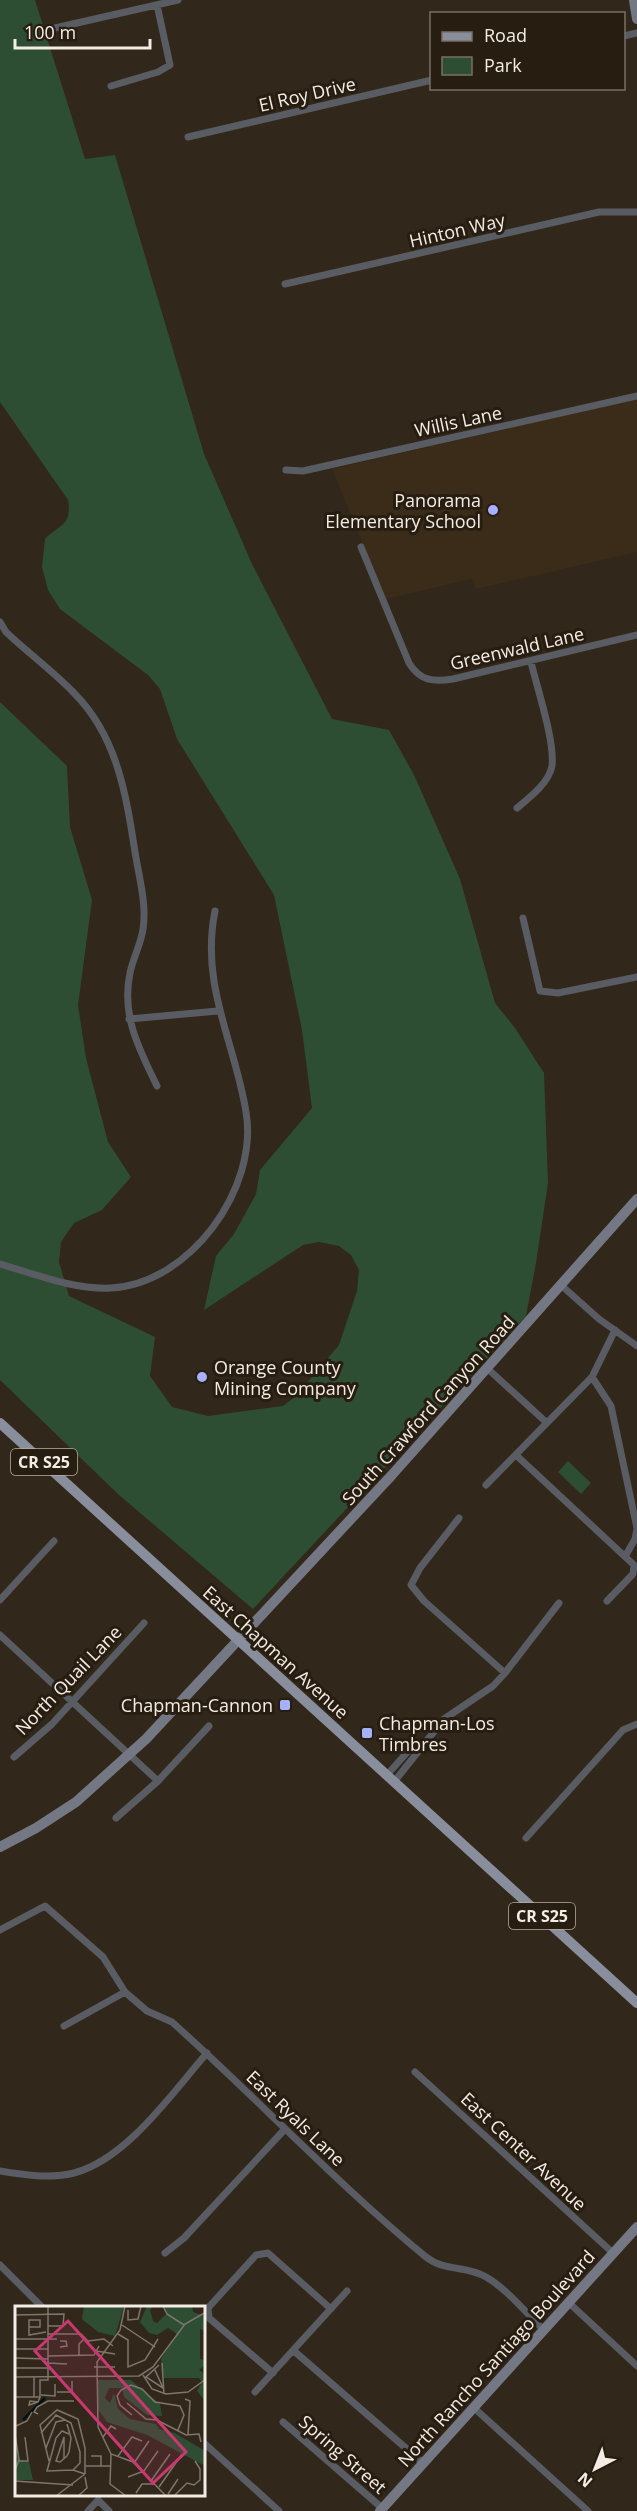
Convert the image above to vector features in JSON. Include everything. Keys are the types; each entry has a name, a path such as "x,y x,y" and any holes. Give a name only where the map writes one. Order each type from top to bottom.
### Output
{"main road":[{"path":"634,0 637,19"},
{"name":"South Crawford Canyon Road","path":"0,1847 36,1828 76,1802 130,1754 488,1369 637,1199"},
{"name":"East Chapman Avenue","path":"0,1423 637,2003"},
{"name":"North Rancho Santiago Boulevard","path":"383,2510 543,2329 637,2227"}],"street":[{"path":"55,28 178,0"},
{"path":"111,86 158,72 170,65 157,5"},
{"name":"El Roy Drive","path":"188,137 430,80"},
{"name":"Hinton Way","path":"285,284 599,212 637,212"},
{"name":"Willis Lane","path":"285,470 303,471 637,396"},
{"name":"Greenwald Lane","path":"361,547 409,663 415,674 424,680 453,680 637,635"},
{"path":"0,622 12,637 74,693 91,712 114,754 129,816 143,904 143,930 127,988 129,1019 136,1042 157,1086"},
{"path":"517,808 538,790 552,767 550,747 531,662"},
{"path":"0,1264 80,1286 111,1288 140,1283 173,1267 195,1248 238,1182 248,1138 247,1112 218,1011 210,944 215,911"},
{"path":"523,918 540,991 558,993 637,977"},
{"path":"129,1019 218,1011"},
{"path":"562,1286 637,1346"},
{"path":"486,1485 592,1377 615,1330"},
{"path":"488,1369 547,1423"},
{"path":"592,1377 605,1393 611,1406 637,1529 635,1539 626,1555"},
{"path":"516,1455 626,1555 634,1569 607,1601"},
{"path":"459,1518 420,1568 411,1585 424,1601 505,1673"},
{"path":"0,1600 54,1541"},
{"path":"390,1778 418,1754 420,1745 444,1719 493,1686 559,1603"},
{"name":"North Quail Lane","path":"14,1757 52,1724 144,1623"},
{"path":"0,1635 158,1781"},
{"path":"526,1838 623,1730 636,1723"},
{"path":"116,1818 158,1781 209,1726"},
{"name":"East Ryals Lane","path":"0,1930 45,1906 103,1957 125,1992 147,2011 172,2022 285,2129 429,2259 448,2269 464,2269 485,2276 543,2329"},
{"path":"64,2026 125,1992"},
{"path":"0,2171 22,2175 74,2173 104,2159 138,2132 207,2053"},
{"name":"East Center Avenue","path":"415,2072 613,2253"},
{"path":"165,2253 184,2238 285,2129"},
{"path":"273,2373 209,2318 208,2308 256,2255 267,2253 331,2309"},
{"path":"0,2265 41,2306"},
{"path":"255,2392 347,2291"},
{"path":"568,2302 637,2366"},
{"path":"294,2351 423,2463"},
{"path":"473,2407 588,2511"},
{"name":"Spring Street","path":"283,2422 383,2510"},
{"path":"206,2445 279,2511"},
{"path":"88,2511 98,2500 109,2511"}],"shaded area":[{"name":"Panorama Elementary School","path":"637,399 637,552 476,589 471,579 386,599 332,469"}],"green space":[{"path":"0,0 35,0 85,159 115,155 204,454 252,564 332,719 389,730 414,775 460,879 495,1003 515,1028 544,1073 548,1183 526,1316 253,1609 119,1495 0,1380 0,702 67,766 70,827 92,900 78,1005 86,1058 108,1142 131,1177 102,1210 74,1223 61,1242 59,1262 69,1296 155,1337 150,1376 172,1407 208,1416 283,1406 295,1397 339,1345 357,1291 359,1270 351,1255 339,1246 319,1242 303,1245 204,1310 216,1256 234,1234 256,1194 260,1170 312,1108 302,1030 274,895 177,739 160,689 148,675 60,609 48,590 42,567 45,539 67,520 68,500 0,402"},
{"path":"568,1461 591,1483 581,1494 558,1472"}],"place":[{"name":"Panorama Elementary School","path":"493,510"},
{"name":"Orange County Mining Company","path":"202,1377"},
{"name":"Chapman-Cannon","path":"285,1705"},
{"name":"Chapman-Los Timbres","path":"367,1733"}]}
